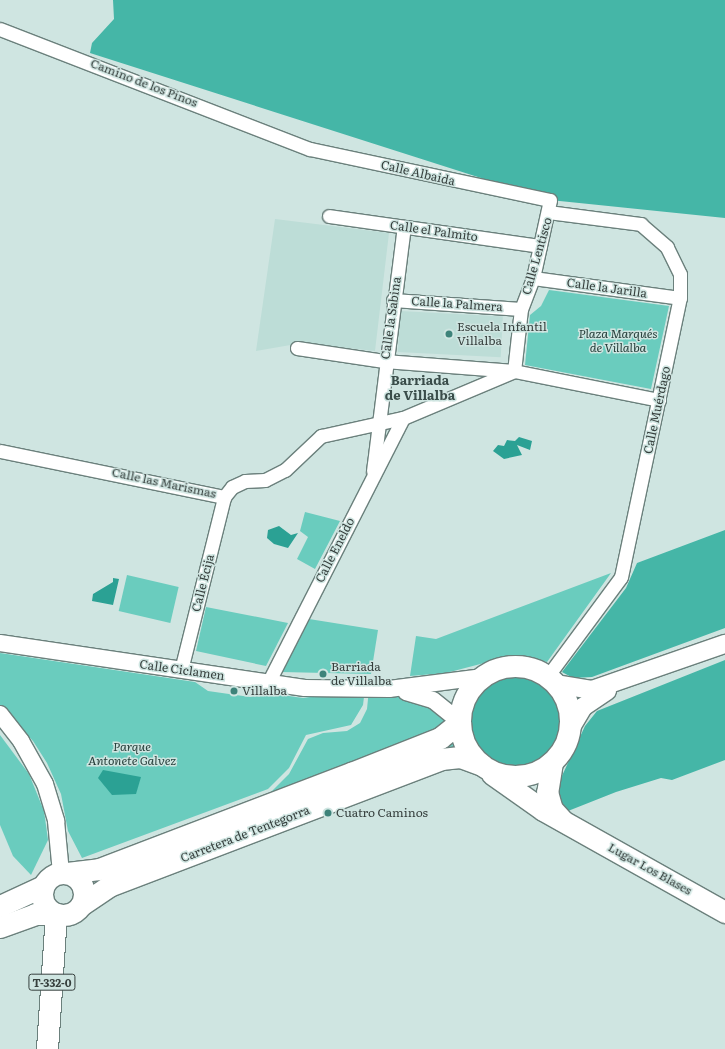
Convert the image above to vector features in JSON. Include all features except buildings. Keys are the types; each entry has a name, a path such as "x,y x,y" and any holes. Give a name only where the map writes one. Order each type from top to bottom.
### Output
{"main road":[{"path":"622,683 582,691 515,667 483,677 465,698 460,722 466,746 483,766 501,774 519,776 537,772 552,762 564,747 570,729 588,702 622,683 725,644"},
{"path":"551,680 568,705 570,729"},
{"name":"Carretera de Tentegorra","path":"64,873 99,869 351,773 434,741 460,722"},
{"name":"Carretera de Tentegorra","path":"81,905 108,886 441,759 460,757 483,766"},
{"name":"Lugar Los Blases","path":"552,762 548,778 549,802 556,815 574,827"},
{"name":"Lugar Los Blases","path":"483,766 506,786 574,827 725,912"},
{"path":"0,906 43,886 50,877 64,873 79,880 83,888 81,905 69,914 35,914 0,927"},
{"path":"43,886 44,904 56,914"},
{"name":"T-332-0","path":"47,1049 56,914"}],"street":[{"name":"Camino de los Pinos","path":"0,29 288,139"},
{"name":"Calle Albaida","path":"288,139 325,154 550,206"},
{"name":"Calle Lentisco","path":"514,371 521,309 533,278 550,206"},
{"name":"Calle Muérdago","path":"550,206 641,224 667,247 680,274 680,298 621,577 551,680"},
{"name":"Calle el Palmito","path":"329,216 540,246"},
{"name":"Calle la Sabina","path":"371,480 379,426 384,361 404,227"},
{"name":"Calle la Jarilla","path":"533,278 680,298"},
{"name":"Calle la Palmera","path":"393,300 521,309"},
{"path":"297,348 384,361 514,371 659,400"},
{"name":"Calle las Marismas","path":"0,451 224,497 232,487 245,481 265,480 285,470 322,436 379,426 403,418 514,371"},
{"name":"Calle Eneldo","path":"268,683 403,418"},
{"name":"Calle Écija","path":"182,670 224,497"},
{"name":"Calle Ciclamen","path":"0,643 305,688 389,690 483,677"},
{"name":"Calle Ciclamen","path":"389,690 433,700 460,722"},
{"path":"0,714 32,758 54,809 64,873"},
{"path":"0,725 32,758"}],"shaded area":[{"path":"113,0 725,0 725,218 550,200 90,53 92,43 114,19"},
{"path":"275,219 389,233 375,351 302,343 256,351"},
{"name":"Escuela Infantil Villalba","path":"400,311 503,316 501,357 398,352"},
{"path":"519,437 532,441 530,450 517,445 522,455 504,459 493,451 498,445 504,446 507,440 515,441"},
{"path":"279,526 291,535 298,533 288,548 274,544 267,538 268,530"},
{"path":"725,530 725,628 592,677 573,678 562,672 626,588 637,563"},
{"path":"113,578 119,579 113,605 92,601 93,594 113,582"},
{"path":"725,660 725,760 672,780 661,778 616,792 568,811 562,805 559,793 561,778 585,726 597,711"},
{"path":"515,667 536,671 553,683 565,700 569,721 565,742 553,759 536,771 515,775 494,771 477,759 465,742 461,721 465,700 477,683 494,671"},
{"path":"103,770 141,777 136,794 112,795 98,778"}],"green space":[{"name":"Plaza Marqués de Villalba","path":"549,290 669,306 651,389 525,365 530,315 541,306"},
{"path":"305,512 340,521 315,569 297,559 308,537 300,531"},
{"path":"611,573 547,662 515,655 446,673 410,676 416,636 436,639"},
{"path":"127,575 179,587 170,623 119,611"},
{"path":"206,607 288,623 266,666 196,651"},
{"path":"309,619 378,630 371,674 281,672"},
{"name":"Parque Antonete Galvez","path":"0,653 195,682 208,691 250,697 267,693 303,698 365,689 363,705 351,725 306,735 289,768 268,789 82,858 68,831 61,794 47,763 33,741 0,706"},
{"path":"369,689 410,693 460,722 473,760 270,793 289,774 308,739 323,733 347,731 360,723 367,709"},
{"path":"0,735 29,774 44,811 48,840 31,875 13,856 0,825"}],"place":[{"name":"Escuela Infantil Villalba","path":"449,334"},
{"name":"Barriada de Villalba","path":"323,674"},
{"name":"Villalba","path":"234,691"},
{"name":"Cuatro Caminos","path":"328,813"}],"district":[{"name":"Barriada de Villalba","path":"420,388"}]}
